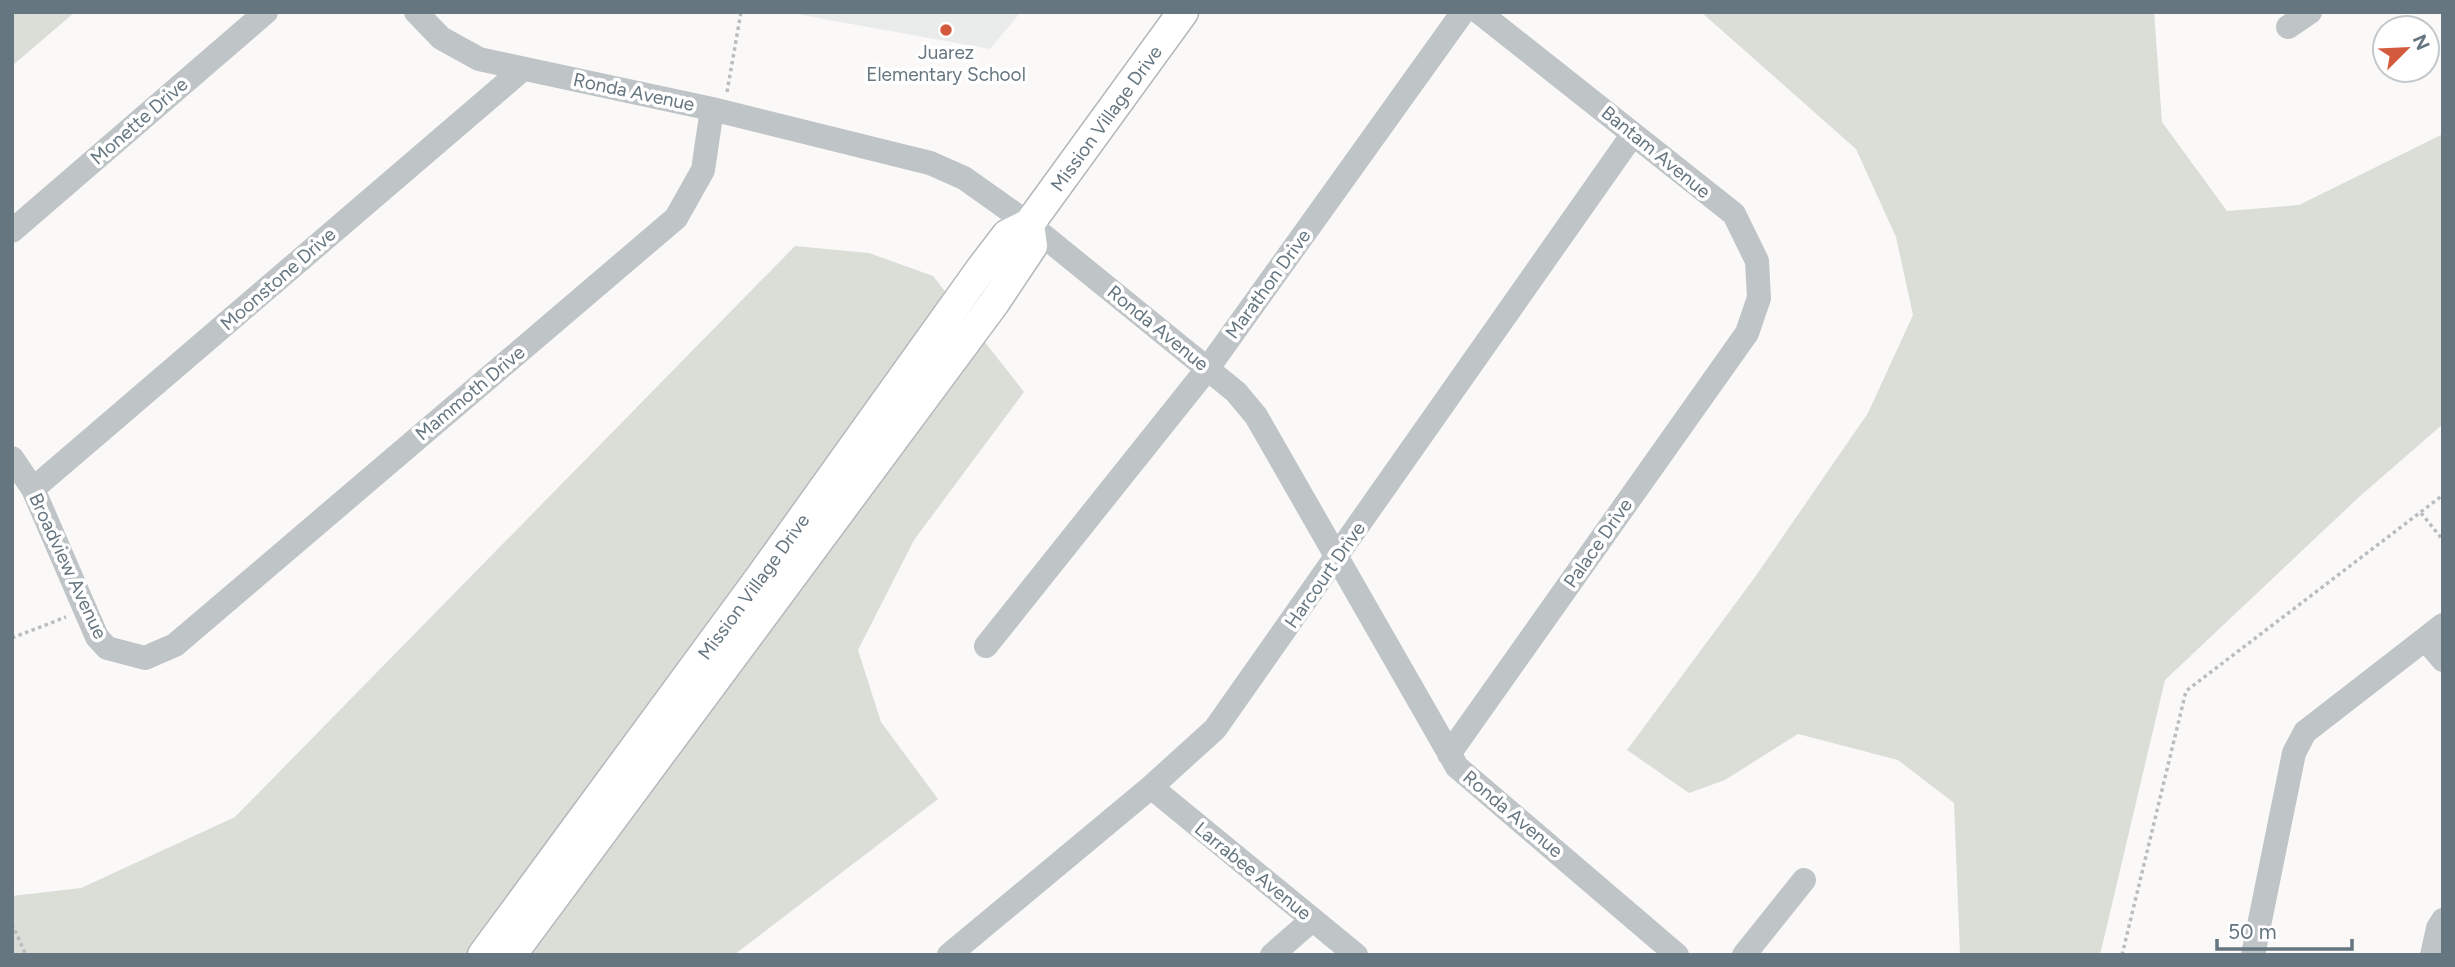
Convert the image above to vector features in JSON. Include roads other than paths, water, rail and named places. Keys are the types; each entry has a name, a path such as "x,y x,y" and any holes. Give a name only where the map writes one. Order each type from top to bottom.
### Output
{"main road":[{"name":"Mission Village Drive","path":"483,955 760,578 981,269 1007,235 1029,224 1183,12"},
{"name":"Mission Village Drive","path":"511,955 994,303 1032,246 1029,224"}],"street":[{"name":"Monette Drive","path":"12,231 266,12"},
{"name":"Ronda Avenue","path":"416,12 441,38 479,59 718,110 930,163 964,178 1029,224 1236,392 1256,416 1457,767 1677,955"},
{"name":"Marathon Drive","path":"986,646 1208,368 1463,12"},
{"name":"Bantam Avenue","path":"1479,12 1734,214 1757,261 1759,298 1747,333"},
{"path":"2288,27 2310,12"},
{"name":"Moonstone Drive","path":"33,489 523,69"},
{"name":"Mammoth Drive","path":"175,645 676,218 703,170 718,110"},
{"name":"Harcourt Drive","path":"949,955 1151,787 1215,729 1633,134"},
{"name":"Palace Drive","path":"1449,754 1747,333"},
{"name":"Broadview Avenue","path":"12,457 33,489 97,638 107,648 145,658 175,645"},
{"path":"2253,955 2294,753 2305,732 2434,632 2443,660"},
{"name":"Larrabee Avenue","path":"1151,787 1356,955"},
{"path":"1744,955 1804,880"},
{"path":"1272,955 1312,920"},
{"path":"2432,955 2438,928 2443,920"}],"place":[{"name":"Juarez Elementary School","path":"946,30"}]}
